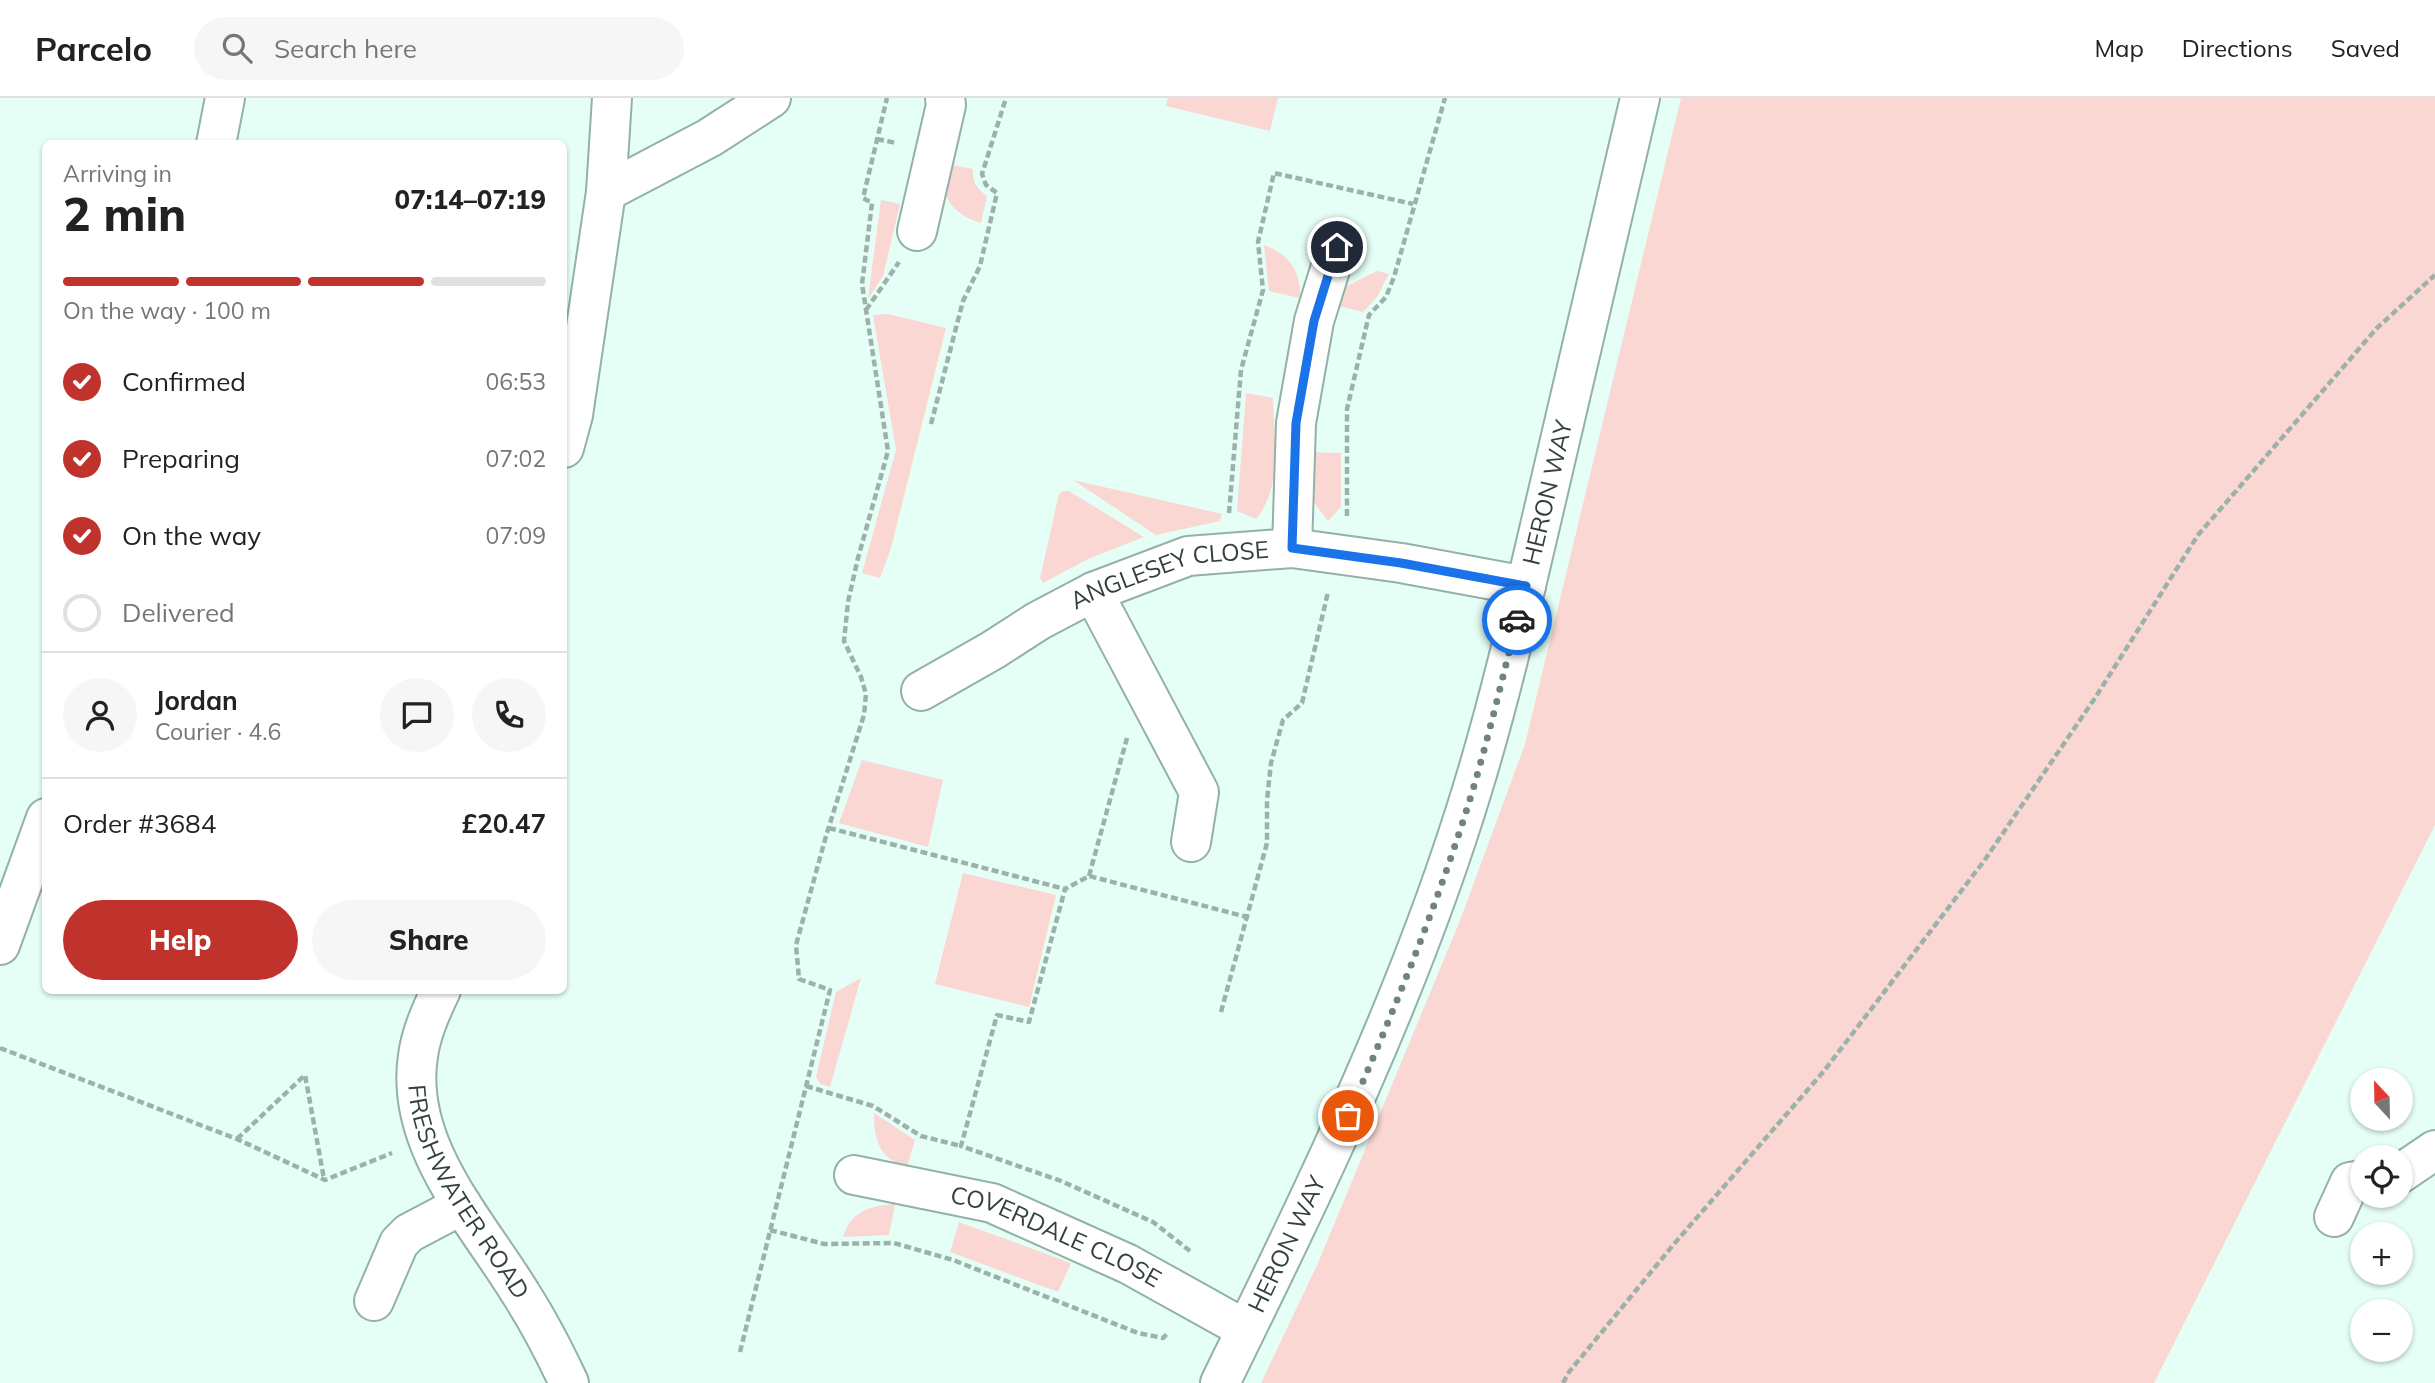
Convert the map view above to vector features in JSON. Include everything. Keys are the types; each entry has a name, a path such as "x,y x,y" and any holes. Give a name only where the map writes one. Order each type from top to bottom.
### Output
{"street":[{"path":"217,140 225,98"},
{"path":"567,438 573,415 606,192 612,98"},
{"path":"606,192 709,138 771,98"},
{"path":"917,231 946,105 945,98"},
{"name":"HERON WAY","path":"1220,1383 1340,1136 1416,955 1473,787 1526,586 1640,98"},
{"path":"1292,548 1296,423 1314,321 1337,247"},
{"name":"ANGLESEY CLOSE","path":"921,691 1038,621 1093,592 1188,556 1292,548 1526,586"},
{"path":"1093,592 1199,792 1191,842"},
{"path":"0,945 42,829"},
{"name":"FRESHWATER ROAD","path":"439,994 427,1021 418,1056 417,1091 427,1135 441,1171 521,1294 569,1383"},
{"path":"2413,1165 2435,1150"},
{"name":"COVERDALE CLOSE","path":"854,1175 992,1203 1128,1264 1245,1329"},
{"path":"2334,1217 2350,1182"},
{"path":"374,1301 398,1243 417,1228 462,1205"}],"path":[{"path":"740,1352 830,990 799,979 796,945 864,715 866,694 862,677 844,641 848,602 858,558 888,451 862,284 872,203 863,198 887,98"},
{"path":"931,424 962,300 979,266 997,193 986,185 982,174 1006,98"},
{"path":"1221,1012 1267,842 1267,800 1271,763 1283,720 1302,703 1340,554 1348,508 1347,409 1369,315 1386,297 1394,277 1445,98"},
{"path":"866,310 888,280 917,231"},
{"path":"1563,1383 1569,1372 1674,1244 1824,1071 1984,861 2095,698 2198,536 2377,328 2435,275"},
{"path":"961,1146 997,1015 1029,1022 1065,890 1089,876 1131,723 1154,705"},
{"path":"829,828 1065,890"},
{"path":"1089,876 1247,917"},
{"path":"0,1048 237,1139 325,1180 393,1153 427,1135"},
{"path":"237,1139 305,1075 325,1180"},
{"path":"806,1086 873,1106 921,1136 961,1146 1061,1181 1153,1222 1192,1253"},
{"path":"770,1230 824,1244 894,1243 953,1260 1138,1333 1163,1338 1200,1303"}],"shaded area":[{"path":"1168,98 1278,98 1270,131 1166,106"},
{"path":"1681,98 2435,98 2435,825 2154,1383 1261,1383 1318,1263 1459,923 1525,744"},
{"path":"947,164 973,169 976,185 987,196 981,223 963,215 949,201 944,185"},
{"path":"881,200 900,204 883,276 868,299"},
{"path":"1264,245 1280,253 1292,265 1300,288 1300,298 1269,291"},
{"path":"1377,271 1389,274 1377,297 1363,312 1334,305 1341,289"},
{"path":"888,314 946,328 891,548 880,578 862,573 896,450 873,315"},
{"path":"1246,393 1273,398 1274,477 1265,506 1256,519 1237,511"},
{"path":"1308,452 1341,453 1341,507 1328,521 1312,500"},
{"path":"1073,480 1222,514 1220,521 1156,535"},
{"path":"1069,491 1144,537 1088,559 1043,583 1040,578 1059,494"},
{"path":"862,760 943,780 928,847 839,823"},
{"path":"963,873 1056,895 1029,1007 935,984"},
{"path":"861,978 830,1087 820,1084 816,1077 836,992"},
{"path":"874,1113 915,1140 907,1167 884,1154 875,1132"},
{"path":"895,1204 889,1235 843,1237 851,1221 862,1212 877,1206"},
{"path":"959,1222 1071,1263 1058,1292 950,1252"}],"way so far":[{"path":"1348,1116 1416,955 1444,875 1473,787 1517,620"}],"route":[{"path":"1337,247 1314,321 1296,423 1292,548 1401,563 1526,586 1517,620"}]}
